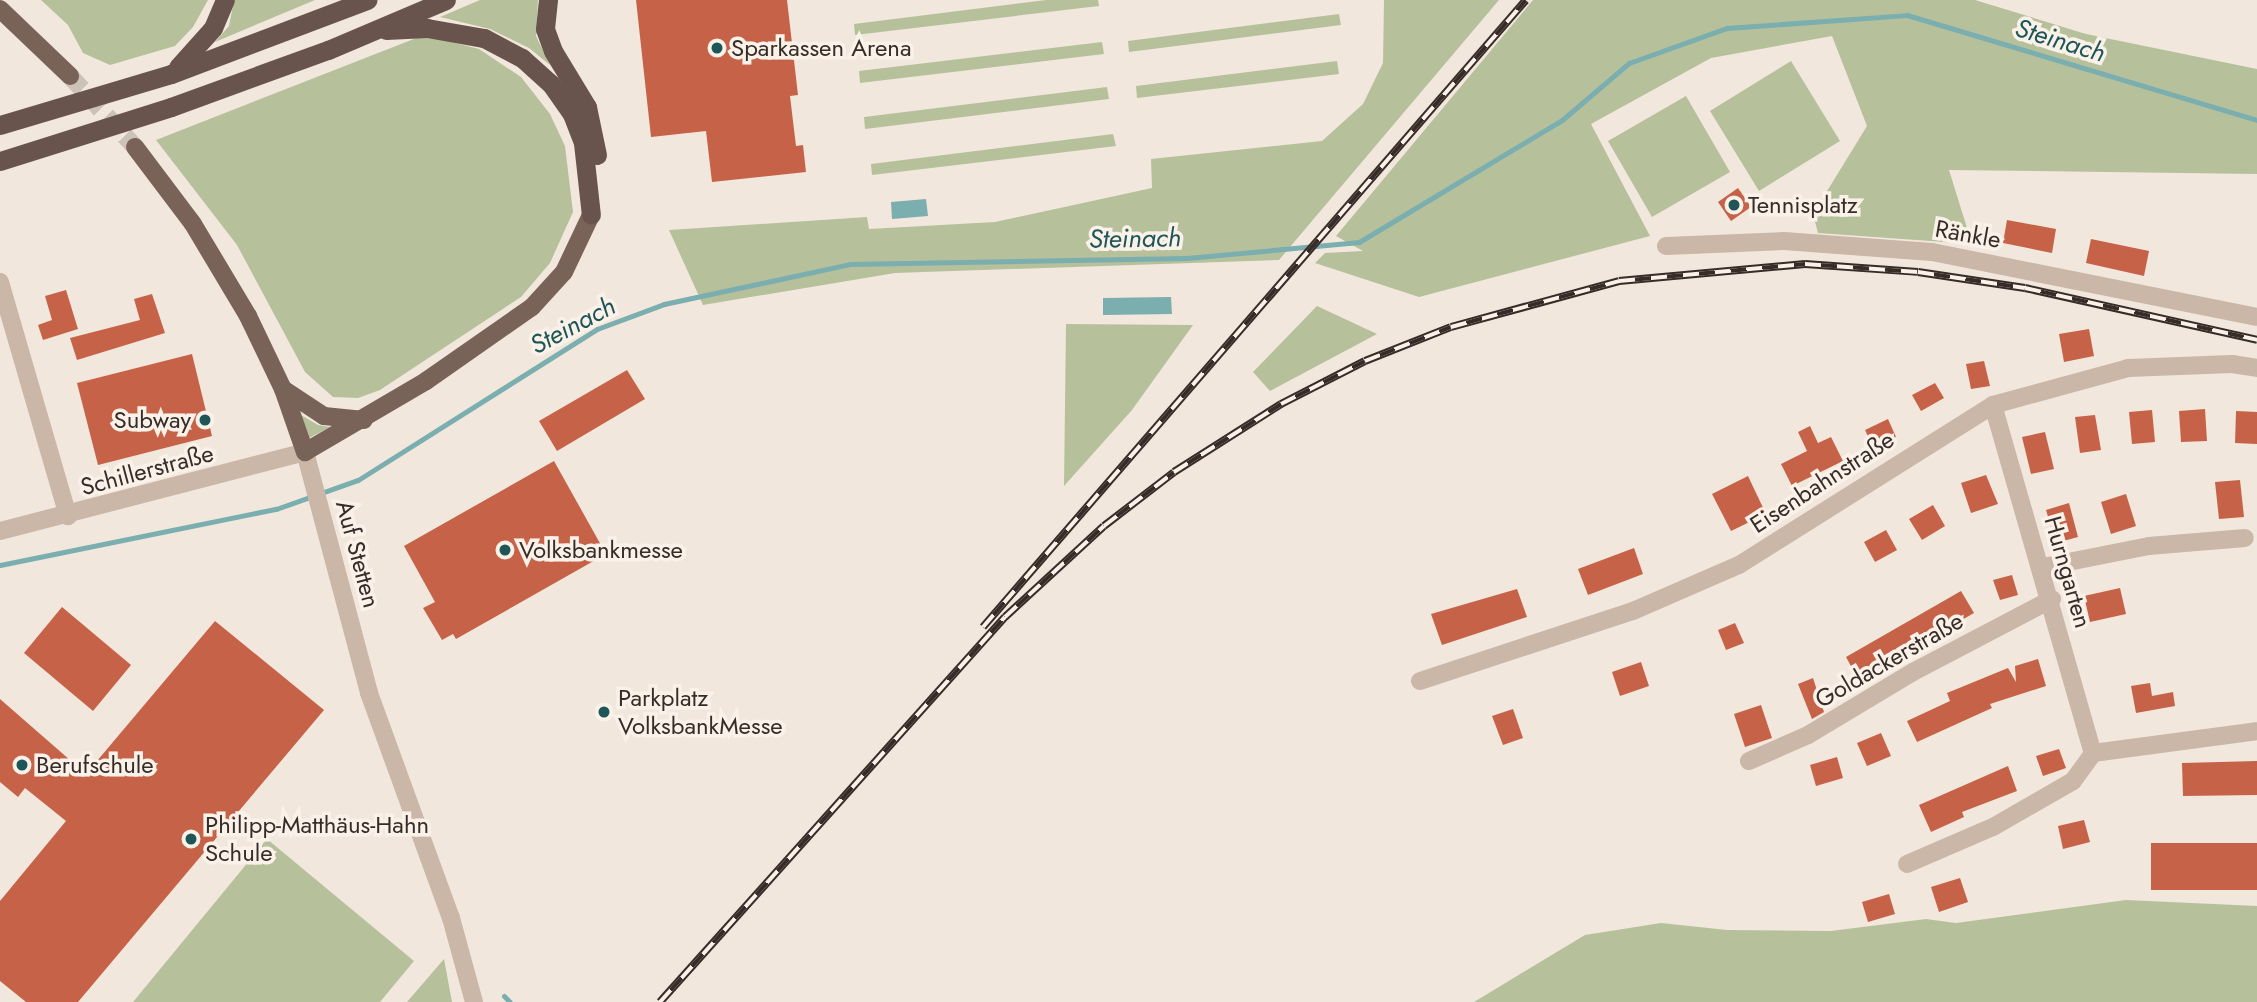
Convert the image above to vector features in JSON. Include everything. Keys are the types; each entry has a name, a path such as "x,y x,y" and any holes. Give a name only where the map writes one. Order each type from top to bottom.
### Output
{"highway":[{"path":"171,74 213,28 225,0"},
{"path":"0,125 58,111 171,74 367,0"},
{"path":"0,160 81,137 144,115 375,30 446,0"},
{"path":"548,0 545,29 553,51 587,107 596,148 598,178 591,215"},
{"path":"375,30 427,28 484,38 522,58 551,84 572,114 583,143 591,215"}],"main road":[{"path":"0,9 70,76"},
{"name":"Auf Stetten","path":"135,147 204,242 248,316 283,389 305,452"},
{"path":"305,452 364,420 532,307 564,272 591,215"},
{"path":"283,389 324,416 364,420"}],"street":[{"name":"Ränkle","path":"1666,246 1784,241 1932,252 2257,317"},
{"path":"1,282 68,516"},
{"name":"Eisenbahnstraße","path":"1420,681 1633,611 1739,565 1993,405 2128,369 2232,364 2257,368"},
{"name":"Hurngarten","path":"1993,405 2043,566 2093,753"},
{"name":"Schillerstraße","path":"0,531 68,516 305,452"},
{"name":"Auf Stetten","path":"305,452 314,490 327,526 369,693 451,918 474,1002"},
{"path":"2043,566 2149,547 2245,538"},
{"name":"Goldackerstraße","path":"1749,761 1808,735 1936,660 2052,599"},
{"path":"1907,864 1993,827 2073,781 2093,753 2257,731"}],"green space":[{"path":"41,0 208,0 193,27 175,46 110,65 83,53 68,25"},
{"path":"234,0 315,0 215,42 229,26"},
{"path":"480,0 538,0 536,36 550,65 529,48 490,29 440,17"},
{"path":"1046,0 1098,0 1099,6 855,35 854,24"},
{"path":"1384,0 1499,0 1279,260 895,273 703,305 669,230 867,217 869,229 995,222 1152,188 1151,159 1322,141 1363,104 1383,63"},
{"path":"1533,0 1975,0 2086,34 2257,69 2257,174 1949,170 1972,244 1818,233 1813,214 1867,126 1832,36 1711,58 1591,124 1650,236 1419,297 1315,263 1325,253 1363,251 1336,236"},
{"path":"1339,14 1341,25 1129,52 1128,41"},
{"path":"424,35 479,49 521,77 550,114 565,146 573,212 550,263 521,297 380,390 358,398 333,397 305,372 237,245 156,140"},
{"path":"1102,42 1104,54 860,83 859,71"},
{"path":"1337,61 1339,74 1137,98 1136,86"},
{"path":"1791,61 1840,141 1759,191 1710,111"},
{"path":"1107,87 1109,99 865,129 864,117"},
{"path":"1686,96 1730,172 1652,217 1608,141"},
{"path":"1113,134 1116,146 872,175 871,164"},
{"path":"1317,306 1377,334 1270,391 1253,372"},
{"path":"1066,324 1193,325 1132,410 1064,486"},
{"path":"301,415 318,425 330,427 309,438"},
{"path":"267,839 414,961 380,1002 133,1002"},
{"path":"2126,900 2257,906 2257,1002 1474,1002 1585,935 1661,923 1727,930 1831,931 1926,919 1956,923"},
{"path":"444,959 452,1002 407,1002"}],"water":[{"path":"926,199 928,216 892,219 891,202"},
{"path":"1171,297 1172,314 1103,315 1103,298"}],"building":[{"name":"Sparkassen Arena","path":"636,0 787,0 798,95 790,96 796,146 803,145 806,172 712,182 706,131 651,137"},
{"name":"Tennisplatz","path":"1738,188 1751,207 1731,221 1718,202"},
{"path":"2007,220 2056,229 2052,253 2003,243"},
{"path":"2091,239 2149,251 2144,276 2086,263"},
{"path":"66,290 78,329 43,340 38,325 52,320 45,296"},
{"path":"152,294 165,333 77,360 70,338 140,320 134,299"},
{"path":"2089,329 2094,356 2064,362 2059,334"},
{"path":"192,354 212,436 98,465 77,383"},
{"path":"1984,361 1990,386 1971,389 1966,364"},
{"path":"627,370 645,399 557,451 539,421"},
{"path":"1935,383 1944,398 1921,411 1912,395"},
{"path":"2205,409 2207,441 2181,442 2179,411"},
{"path":"2152,410 2155,442 2132,444 2129,412"},
{"path":"2236,411 2257,412 2257,444 2235,443"},
{"path":"2095,415 2101,450 2080,453 2075,417"},
{"path":"1888,419 1896,437 1873,447 1865,430"},
{"path":"1810,426 1818,443 1831,437 1843,461 1792,486 1781,464 1807,451 1798,432"},
{"path":"2045,432 2054,469 2031,474 2022,437"},
{"name":"Volksbankmesse","path":"554,461 606,554 456,639 453,634 442,640 423,608 435,602 404,546"},
{"path":"1986,475 1998,504 1971,513 1961,483"},
{"path":"1748,476 1766,514 1731,531 1712,494"},
{"path":"2240,480 2244,517 2219,519 2215,482"},
{"path":"2126,494 2136,526 2111,534 2101,502"},
{"path":"2069,503 2078,537 2056,543 2046,510"},
{"path":"1933,505 1945,526 1922,540 1909,519"},
{"path":"1886,530 1897,550 1875,562 1864,542"},
{"path":"1634,548 1643,574 1588,595 1578,569"},
{"path":"2012,575 2018,595 2000,600 1993,580"},
{"path":"2120,588 2126,614 2090,622 2084,596"},
{"path":"1517,589 1527,617 1442,645 1431,614"},
{"path":"1961,591 1974,613 1858,679 1846,657"},
{"path":"62,607 131,665 93,711 24,653"},
{"path":"215,621 324,710 78,1002 26,1002 0,981 0,901 66,821 25,788 18,797 0,782 0,699 86,774"},
{"path":"1735,623 1744,643 1726,650 1718,630"},
{"path":"2038,659 2046,686 1990,704 1992,708 1917,742 1907,721 1950,701 1947,693 2008,668 2016,682 2015,666"},
{"path":"1641,662 1649,686 1620,696 1612,672"},
{"path":"1813,678 1824,712 1812,719 1798,684"},
{"path":"2150,683 2152,696 2173,692 2175,706 2136,713 2131,686"},
{"path":"1761,705 1772,738 1745,747 1734,714"},
{"path":"1513,709 1523,738 1503,745 1492,716"},
{"path":"1881,733 1891,756 1867,766 1857,743"},
{"path":"2059,749 2066,768 2043,776 2036,756"},
{"path":"1837,757 1843,778 1816,786 1810,765"},
{"path":"2257,761 2257,795 2183,796 2182,763"},
{"path":"2008,766 2017,791 1962,812 1964,817 1931,832 1919,805"},
{"path":"2084,820 2090,842 2063,849 2058,826"},
{"path":"2151,843 2257,843 2257,890 2151,890"},
{"path":"1960,878 1968,902 1939,912 1931,887"},
{"path":"1889,894 1895,914 1868,922 1862,902"}],"waterway":[{"name":"Steinach","path":"0,565 276,509 358,480 597,329 664,304 850,264 1187,258 1359,242 1562,120 1629,63 1727,28 1907,15 2257,120"},
{"path":"504,996 510,1002"}],"tunnel":[{"path":"70,76 135,147"}],"railway":[{"path":"983,627 1526,0"},
{"path":"660,1002 1005,617 1104,526 1174,472 1281,404 1365,361 1451,327 1619,281 1805,264 1918,272 2025,288 2257,340"}],"place":[{"name":"Sparkassen Arena","path":"717,48"},
{"name":"Tennisplatz","path":"1734,205"},
{"name":"Subway","path":"205,420"},
{"name":"Volksbankmesse","path":"505,550"},
{"name":"Parkplatz VolksbankMesse","path":"604,712"},
{"name":"Berufschule","path":"22,765"},
{"name":"Philipp-Matthäus-Hahn Schule","path":"191,839"}]}
